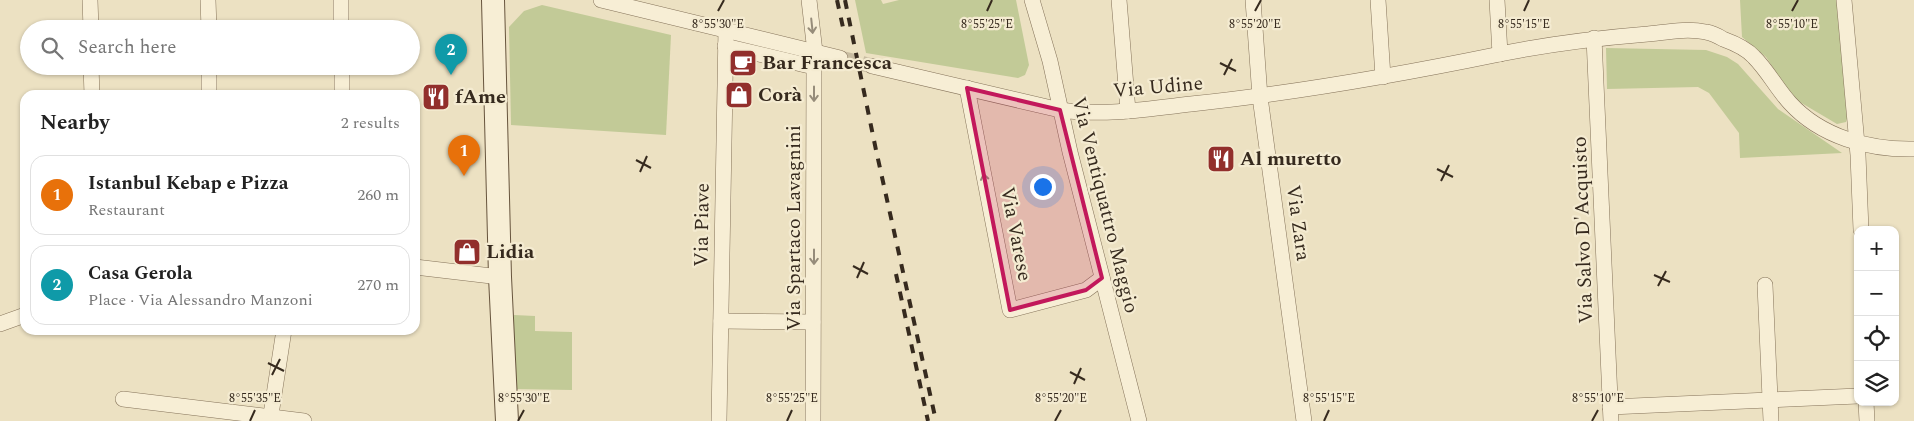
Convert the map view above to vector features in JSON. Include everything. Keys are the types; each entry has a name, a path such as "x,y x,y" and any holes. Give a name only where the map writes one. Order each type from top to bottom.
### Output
{"street":[{"path":"90,0 91,20"},
{"path":"208,0 209,20"},
{"path":"341,0 341,20"},
{"path":"493,0 500,277 507,421"},
{"path":"809,0 814,52"},
{"name":"Via Ventiquattro Maggio","path":"1032,0 1050,61 1060,110 1139,421"},
{"path":"1119,0 1128,111"},
{"name":"Via Zara","path":"1253,0 1260,97 1304,421"},
{"path":"1378,0 1383,77"},
{"path":"1497,0 1500,54"},
{"path":"1844,0 1857,142 1861,226"},
{"path":"605,1 840,58"},
{"name":"Via Piave","path":"719,421 726,30"},
{"name":"Via Udine","path":"872,66 1084,114 1260,97 1383,77 1542,45 1684,30 1707,32 1741,47 1754,56 1788,102 1823,130 1857,142 1914,149"},
{"name":"Via Salvo D'Acquisto","path":"1594,38 1611,414"},
{"name":"Via Spartaco Lavagnini","path":"725,46 814,67 813,421"},
{"path":"91,75 92,90"},
{"path":"209,75 209,90"},
{"path":"342,75 342,90"},
{"name":"Via Varese","path":"967,88 1010,310 1086,290 1102,278"},
{"path":"420,268 500,277"},
{"path":"1764,285 1771,421"},
{"name":"Via Varese","path":"1086,290 1107,294"},
{"path":"0,324 20,317"},
{"path":"721,321 813,322"},
{"path":"270,419 283,335"},
{"path":"1611,414 1770,400 1854,396"},
{"path":"123,399 270,419 304,421"},
{"path":"1866,406 1867,421"}],"highlighted area":[{"path":"967,88 1060,110 1102,278 1086,290 1010,310"}],"green space":[{"path":"855,0 881,0 883,4 899,0 1016,0 1029,65 1025,75 1018,78 866,53"},
{"path":"1740,0 1837,0 1849,112 1846,122 1837,124 1793,98 1766,57 1742,37"},
{"path":"542,5 671,35 666,135 511,125 509,27 524,11"},
{"path":"1606,48 1706,50 1727,57 1738,64 1778,109 1842,153 1740,158 1739,133 1709,93 1698,87 1607,89"},
{"path":"514,315 535,316 535,331 572,332 572,390 513,389"}],"tunnel":[{"path":"840,58 872,66"}],"railway":[{"path":"837,0 844,32"},
{"path":"845,0 936,421"},
{"path":"896,274 928,421"}],"place":[{"name":"Bar Francesca","path":"743,63"},
{"name":"Casa Gerola","path":"451,75"},
{"name":"Corà","path":"739,95"},
{"name":"fAme","path":"436,97"},
{"name":"Al muretto","path":"1221,159"},
{"name":"Istanbul Kebap e Pizza","path":"464,176"},
{"name":"Lidia","path":"467,252"}]}
